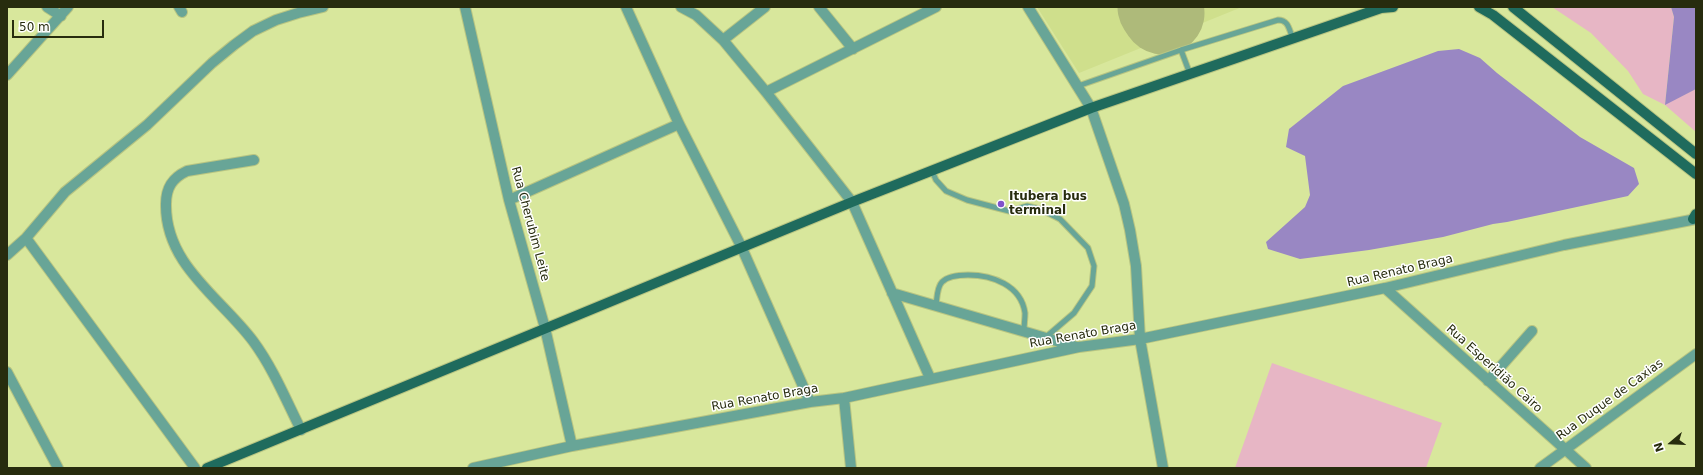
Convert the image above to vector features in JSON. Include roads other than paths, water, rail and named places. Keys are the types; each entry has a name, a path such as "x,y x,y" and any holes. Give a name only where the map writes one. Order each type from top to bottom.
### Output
{"main road":[{"path":"212,467 741,246 1091,108 1382,8 1393,7"},
{"path":"1479,7 1493,15 1696,174"},
{"path":"1513,7 1696,154"}],"street":[{"path":"47,7 61,16"},
{"path":"7,75 68,7"},
{"path":"7,255 26,238 65,192 147,125 207,67 234,45 253,31 276,20 324,7"},
{"name":"Rua Cherubim Leite","path":"465,7 509,200 545,328 572,446"},
{"path":"626,7 679,124 741,246 810,402"},
{"path":"681,7 696,15 723,40 766,92 852,202 930,378"},
{"path":"723,40 765,7"},
{"path":"819,7 853,49"},
{"path":"766,92 936,7"},
{"path":"1028,7 1091,108 1124,204 1136,266 1140,339 1163,468"},
{"path":"509,200 679,124"},
{"path":"254,160 192,170 177,175 166,194 166,216 173,241 182,259 209,294 238,323 254,342 270,369 301,430"},
{"name":"Rua Renato Braga","path":"473,468 572,446 810,402 844,398 930,378 1079,347 1140,339 1385,288 1564,245 1695,217"},
{"path":"26,238 195,468"},
{"name":"Rua Esperidião Cairo","path":"1385,288 1564,450 1586,468"},
{"path":"892,292 1079,347"},
{"path":"1488,381 1532,331"},
{"name":"Rua Duque de Caxias","path":"1540,468 1696,354"},
{"path":"7,372 58,468"},
{"path":"844,398 851,468"}],"lane":[{"path":"1078,86 1181,50 1278,20 1283,20 1287,23 1293,39"},
{"path":"1181,50 1190,74"},
{"path":"932,171 936,180 946,191 967,200 1009,211 1027,206 1040,209 1060,219 1088,248 1094,266 1092,286 1074,313 1046,337"},
{"path":"936,305 941,283 947,279 961,275 982,275 1008,285 1015,291 1025,312 1024,331"}],"place":[{"name":"Itubera bus terminal","path":"1001,204"}]}
